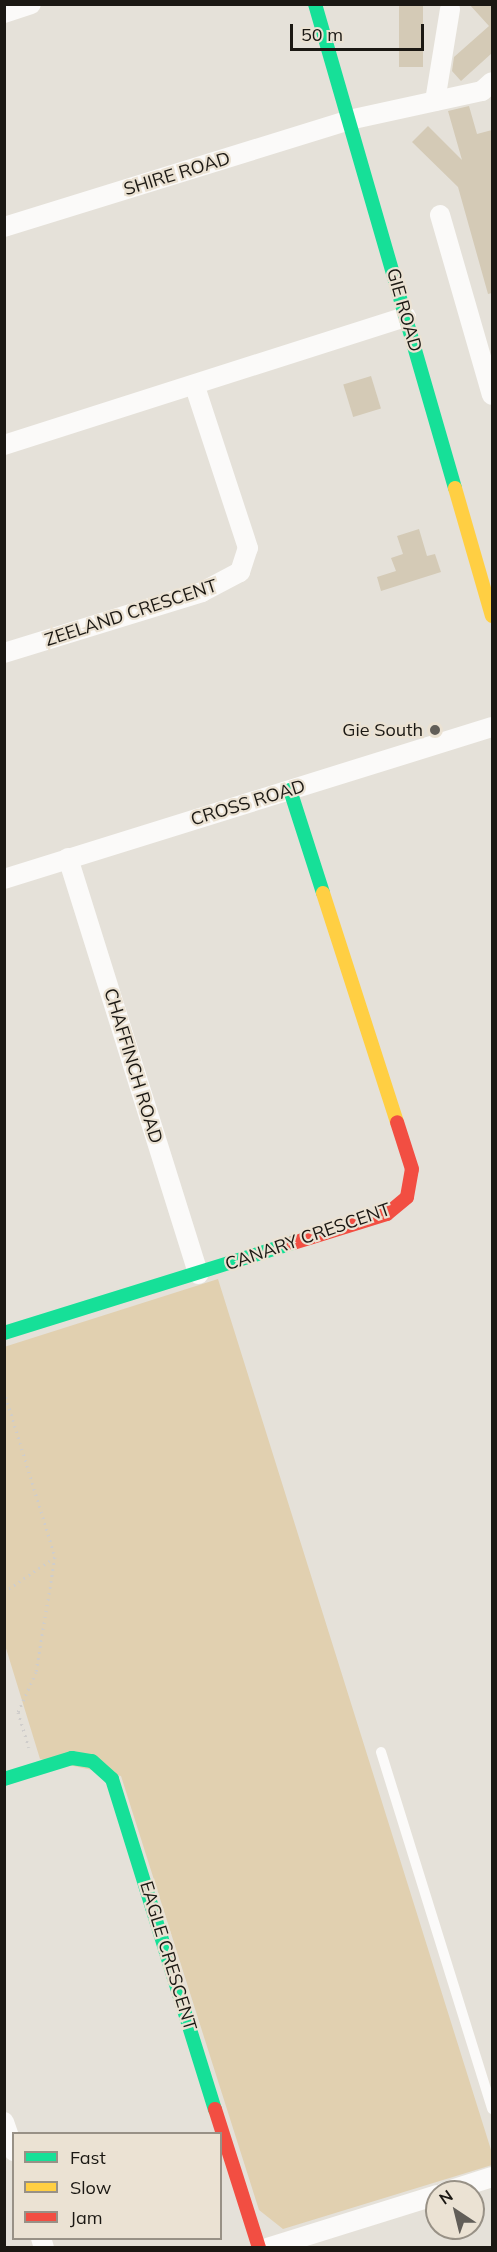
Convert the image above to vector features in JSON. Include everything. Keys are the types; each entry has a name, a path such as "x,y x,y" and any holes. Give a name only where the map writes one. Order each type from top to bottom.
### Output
{"street":[{"path":"4,13 31,4"},
{"name":"GIE ROAD","path":"315,4 492,616"},
{"path":"435,101 450,9"},
{"name":"SHIRE ROAD","path":"4,227 349,120 489,92"},
{"path":"440,215 491,387"},
{"path":"4,445 195,387 406,317"},
{"name":"ZEELAND CRESCENT","path":"4,653 202,592 240,572 248,548 195,387"},
{"name":"CROSS ROAD","path":"4,879 492,727"},
{"name":"CANARY CRESCENT","path":"4,1333 387,1214 399,1207 411,1187 412,1169 290,790"},
{"name":"CHAFFINCH ROAD","path":"68,858 198,1274"},
{"name":"EAGLE CRESCENT","path":"4,1779 82,1758 101,1766 112,1779 259,2247"},
{"path":"4,2122 12,2145"},
{"path":"267,2247 425,2199"}],"lane":[{"path":"381,1752 492,2109"}],"path":[{"path":"4,1391 55,1557 36,1672 18,1712 37,1769"},
{"path":"4,1592 55,1557"}],"shaded area":[{"path":"218,1279 492,2153 492,2165 443,2180 425,2180 425,2186 283,2229 259,2210 121,1776 40,1759 5,1645 4,1347"}],"building":[{"path":"399,4 423,4 423,67 399,67"},
{"path":"469,4 492,4 492,53 461,81 452,71 454,57 489,26"},
{"path":"469,106 477,134 492,130 492,293 488,294 458,187 412,142 428,126 462,160 448,111"},
{"path":"371,376 381,409 353,417 343,384"},
{"path":"419,529 427,556 435,554 441,572 381,591 377,577 396,571 391,558 403,554 397,536"}],"traffic: fast":[{"path":"315,4 455,488"},
{"path":"290,790 323,893"},
{"path":"4,1333 293,1243"},
{"path":"4,1779 72,1758 92,1761 112,1779 215,2109"}],"traffic: slow":[{"path":"455,488 492,616"},
{"path":"323,893 397,1122"}],"traffic: jam":[{"path":"293,1243 387,1214 407,1197 412,1169 397,1122"},
{"path":"215,2109 259,2248"}],"place":[{"name":"Gie South","path":"435,730"}]}
